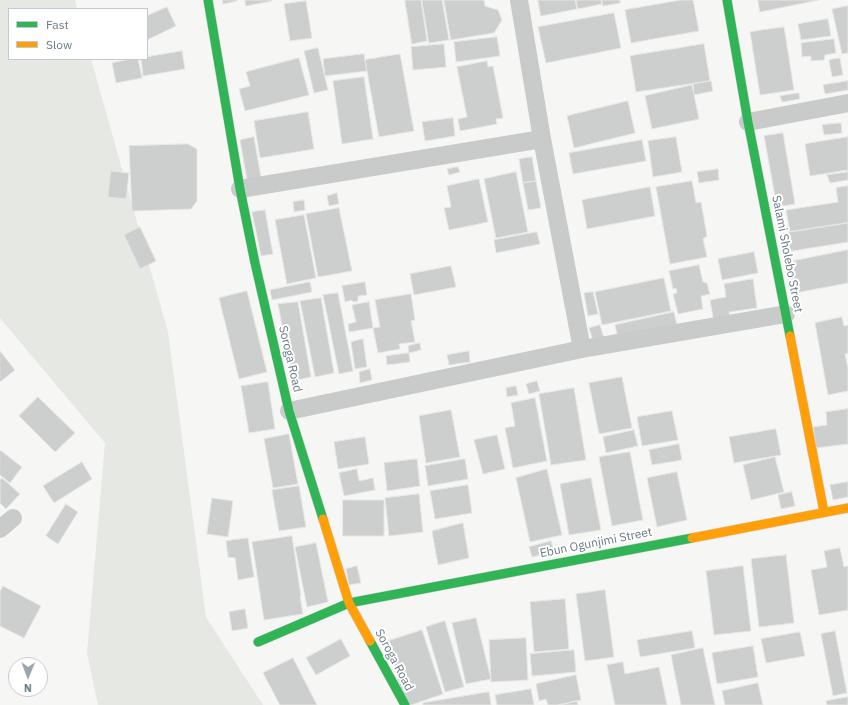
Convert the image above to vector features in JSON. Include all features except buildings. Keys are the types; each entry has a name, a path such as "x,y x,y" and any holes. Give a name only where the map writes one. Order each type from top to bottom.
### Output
{"street":[{"name":"Soroga Road","path":"208,0 240,189 289,411 349,603 404,705"},
{"path":"519,0 542,138 582,349"},
{"name":"Salami Sholebo Street","path":"727,0 748,122 824,512"},
{"path":"748,122 848,103"},
{"path":"240,189 542,138"},
{"path":"289,411 582,349 786,314"},
{"name":"Ebun Ogunjimi Street","path":"258,642 349,603 848,508"}],"shaded area":[{"path":"0,0 75,0 77,8 8,8 8,60 91,60 168,332 206,617 263,705 98,705 87,653 105,443 0,318"}],"traffic: fast":[{"path":"208,0 240,189 255,263 289,411 323,519"},
{"path":"727,0 748,122 790,336"},
{"path":"258,642 349,603 692,538"},
{"path":"370,641 405,705"}],"traffic: slow":[{"path":"790,336 824,512"},
{"path":"692,538 848,508"},
{"path":"323,519 349,603 370,641"}]}
